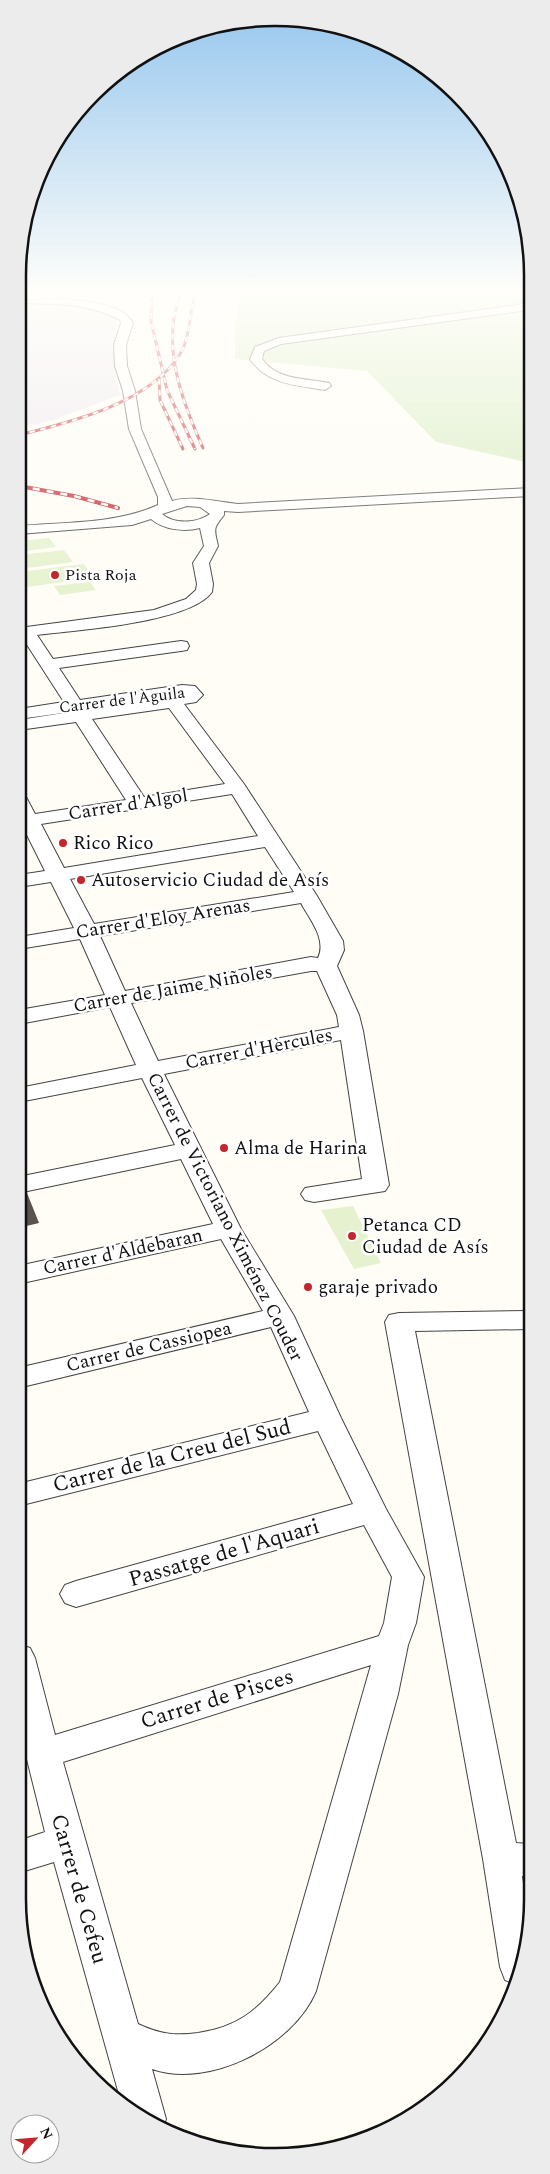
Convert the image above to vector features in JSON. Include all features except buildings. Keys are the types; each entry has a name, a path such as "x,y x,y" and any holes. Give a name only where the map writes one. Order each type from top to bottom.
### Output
{"street":[{"path":"129,392 135,429 165,497 162,513"},
{"path":"160,486 176,497 212,515"},
{"path":"181,524 212,515 259,506 524,492"},
{"path":"26,529 118,522 162,513 191,503"},
{"path":"26,632 156,614 177,609 200,596 204,592 206,584 202,563 210,550 210,541 200,530 181,524 162,513"},
{"path":"207,537 207,529 212,515"},
{"path":"26,636 50,664 138,804"},
{"path":"50,664 181,646"},
{"name":"Carrer de l'Àguila","path":"26,723 78,711 164,698 236,788"},
{"name":"Carrer de l'Àguila","path":"26,714 78,711"},
{"path":"236,788 307,896 332,941 333,950 326,966 348,1015 352,1031 376,1185 314,1194"},
{"name":"Carrer d'Algol","path":"26,814 138,804 236,788"},
{"name":"Carrer de Victoriano Ximénez Couder","path":"26,821 58,875 87,932 150,1070 228,1229 280,1316 326,1418 372,1511 408,1577 400,1623 392,1645"},
{"path":"26,880 270,840"},
{"name":"Carrer d'Eloy Arenas","path":"26,942 307,896"},
{"name":"Carrer de Jaime Niñoles","path":"26,1016 310,964 326,966"},
{"name":"Carrer d'Hèrcules","path":"26,1094 352,1031"},
{"path":"26,1183 189,1150"},
{"name":"Carrer d'Aldebaran","path":"26,1273 228,1229"},
{"name":"Carrer de Cassiopea","path":"26,1376 280,1316"},
{"path":"519,1950 516,1860 399,1322 524,1320"},
{"name":"Carrer de la Creu del Sud","path":"26,1493 326,1418"},
{"name":"Passatge de l'Aquari","path":"76,1594 372,1511"},
{"path":"121,2036 148,2049 172,2055 222,2049 256,2034 280,2014 297,1991 378,1704 392,1645"},
{"name":"Carrer de Pisces","path":"42,1754 392,1645"},
{"name":"Carrer de Cefeu","path":"26,1690 66,1842 143,2110"},
{"path":"26,1854 66,1842"}],"shaded area":[{"path":"26,392 119,392 120,395 53,420 26,427"}],"green space":[{"path":"388,392 524,392 524,462 436,442"},
{"path":"49,538 56,547 26,551 26,540"},
{"path":"64,550 73,562 26,568 26,554"},
{"name":"Pista Roja","path":"84,564 93,578 26,587 26,571"},
{"path":"90,582 96,590 60,595 54,586"},
{"name":"Petanca CD Ciudad de Asís","path":"353,1206 381,1263 354,1269 321,1210"}],"railway":[{"path":"26,433 85,417 139,392"},
{"path":"160,392 160,400 183,449"},
{"path":"168,392 195,449"},
{"path":"182,392 203,448"},
{"path":"26,487 74,496 118,508"}],"place":[{"name":"Pista Roja","path":"55,575"},
{"name":"Rico Rico","path":"63,843"},
{"name":"Autoservicio Ciudad de Asís","path":"81,880"},
{"name":"Alma de Harina","path":"224,1148"},
{"name":"Petanca CD Ciudad de Asís","path":"352,1236"},
{"name":"garaje privado","path":"308,1287"}]}
